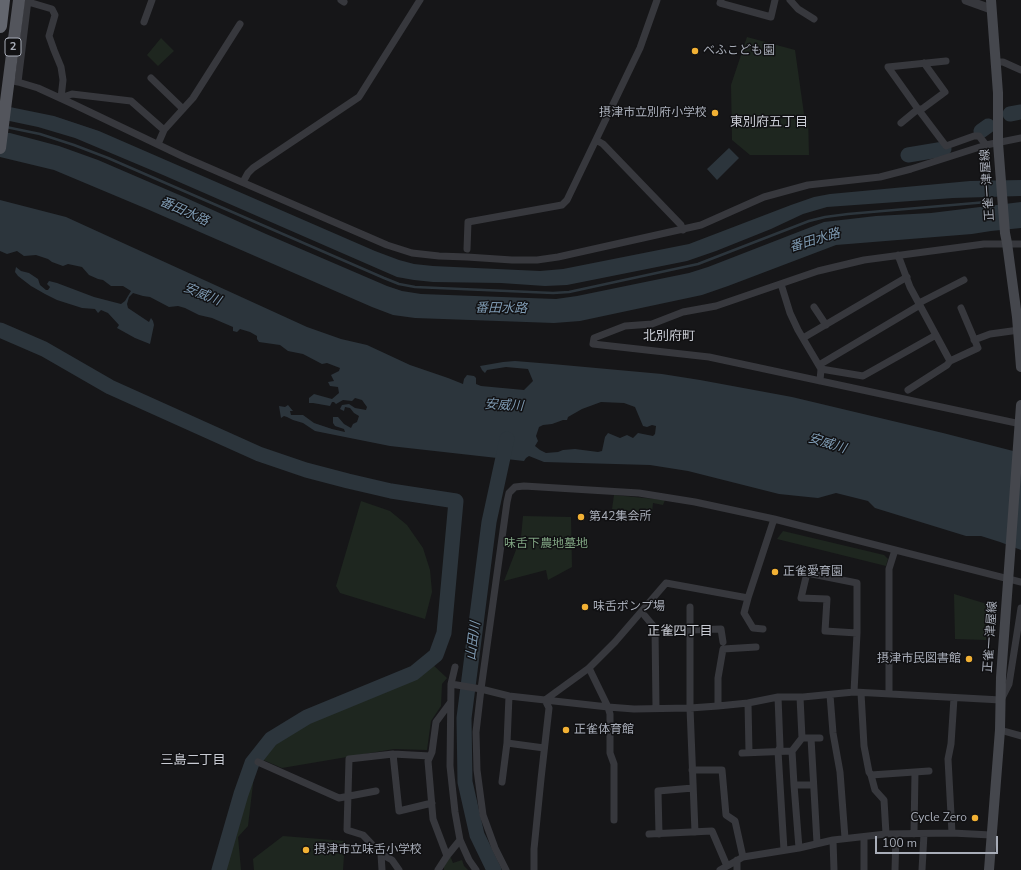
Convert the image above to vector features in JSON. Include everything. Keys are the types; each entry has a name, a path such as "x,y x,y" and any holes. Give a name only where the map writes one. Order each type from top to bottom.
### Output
{"highway":[{"path":"0,26 3,0"}],"main road":[{"name":"2","path":"0,148 6,94 25,1"},
{"name":"正雀一津屋線","path":"991,4 998,93 998,144 1000,176 1006,238 1019,317 1021,367"},
{"name":"正雀一津屋線","path":"989,870 1000,730 1001,677 1021,405"}],"street":[{"path":"144,22 152,0"},
{"path":"243,182 253,168 359,97 420,0"},
{"path":"467,249 468,222 562,205 567,200 640,48 657,0"},
{"path":"721,0 720,3 771,17 775,0"},
{"path":"790,0 798,9 814,19"},
{"path":"966,0 991,4"},
{"path":"61,98 63,80 61,67 49,36 55,15 52,9 25,1 15,82 38,88 61,98 184,157 387,245 412,253 433,256 512,260 537,260 558,257 683,230 701,225 764,197 808,185 880,177 911,169 986,145 998,144 1021,138"},
{"path":"158,144 164,130 193,98 240,24"},
{"path":"946,61 888,67 946,146 974,136 979,136 986,145"},
{"path":"996,62 1003,62 1021,70"},
{"path":"901,123 918,109 922,109 945,92 924,63"},
{"path":"151,78 183,109"},
{"path":"61,98 72,94 131,101 164,130"},
{"path":"596,140 603,144 640,182 681,225 683,230"},
{"path":"1020,426 820,380 709,357 593,344 594,338 625,326 652,324 683,312 716,306 818,271 857,262 984,244 1006,238 1021,243"},
{"path":"898,255 910,287 950,361"},
{"path":"803,338 907,277"},
{"path":"820,367 919,304 964,280"},
{"path":"782,284 790,313 820,367 820,380"},
{"path":"814,307 826,325"},
{"path":"908,390 947,365 950,361 978,348 961,308"},
{"path":"974,340 990,334 1019,330"},
{"path":"820,367 863,376 936,335"},
{"path":"506,870 495,848 483,815 477,770 476,732 507,502 509,493 515,487 524,486 639,493 695,502 774,519 895,550 1009,573 1021,582"},
{"path":"763,629 753,628 744,613 768,533 774,519"},
{"path":"889,694 890,569 895,550"},
{"path":"858,633 825,632 827,599 801,598 807,572 857,583 858,633 858,693 864,746 869,772 875,790 884,800 886,834"},
{"path":"545,700 589,668 666,583 748,598"},
{"path":"690,607 690,708 695,832"},
{"path":"451,684 509,696 634,709 690,708 748,703 778,697 858,693 1001,700 1009,684 1021,608"},
{"path":"646,616 655,628 656,708"},
{"path":"690,630 721,629 722,642"},
{"path":"718,706 718,678 723,648 756,647"},
{"path":"455,667 451,684 450,703 450,766 454,812 460,840 469,860 476,870"},
{"path":"589,668 610,714 610,753 614,764 614,820"},
{"path":"830,695 833,733 840,772 845,838"},
{"path":"502,782 507,743 509,696"},
{"path":"778,697 780,746 778,751 784,850"},
{"path":"799,848 792,751 802,738 800,697"},
{"path":"952,833 948,759 951,744 954,698"},
{"path":"534,870 534,849 549,708 545,700"},
{"path":"447,856 433,818 428,761 432,752 436,722 450,703"},
{"path":"748,703 746,752 792,751"},
{"path":"1000,730 1021,736"},
{"path":"802,738 820,738"},
{"path":"810,738 817,844"},
{"path":"507,743 544,748"},
{"path":"399,870 392,860 381,854 363,835 347,830 349,759 393,754 430,756"},
{"path":"393,754 399,811 432,804"},
{"path":"258,762 339,798 376,791"},
{"path":"692,770 722,770 726,814 735,821 740,859 737,870"},
{"path":"871,775 929,771"},
{"path":"914,834 915,772"},
{"path":"794,785 813,785"},
{"path":"659,834 658,791 693,788"},
{"path":"649,834 712,831 727,866"},
{"path":"720,870 740,859 845,838 886,834 952,833 991,835"},
{"path":"895,870 896,834"},
{"path":"922,870 924,834"},
{"path":"864,837 864,870"},
{"path":"438,870 460,840"},
{"path":"833,840 834,870"},
{"path":"381,854 382,870"}],"green space":[{"path":"747,37 795,50 804,114 808,116 809,155 750,155 732,140 731,85"},
{"path":"161,38 174,51 158,66 147,55"},
{"path":"614,495 665,500 663,505 653,503 652,513 612,509"},
{"path":"361,501 390,511 407,525 423,548 430,570 432,592 425,619 340,593 336,586"},
{"name":"味舌下農地墓地","path":"523,516 571,517 572,567 548,580 546,570 504,581 521,537"},
{"path":"783,531 884,555 888,559 886,566 777,539"},
{"path":"954,594 987,604 986,640 955,639"},
{"path":"430,662 447,678 442,684 441,706 431,721 427,750 394,749 282,768 261,759 275,741 308,719 415,676"},
{"path":"255,767 248,826 238,837 241,870 221,870 243,794"},
{"path":"283,836 345,841 343,870 254,870 253,859"},
{"path":"450,856 453,863 462,860 464,866 468,870 444,870 444,866"}],"water":[{"path":"0,105 54,116 99,131 375,251 414,264 433,266 540,271 563,269 689,244 791,205 814,197 830,194 970,181 1021,180 1021,196 953,198 827,207 803,214 771,229 687,261 567,285 545,286 501,283 433,282 397,277 75,138 38,127 0,119"},
{"name":"番田水路","path":"0,132 10,133 59,146 98,160 387,286 402,291 421,294 556,299 577,296 689,273 824,222 876,216 931,213 1021,202 1021,228 972,234 836,245 702,295 580,321 554,323 415,318 393,315 372,307 54,170 0,157"},
{"path":"729,148 739,158 717,180 707,169"},
{"name":"安威川","path":"0,200 66,217 307,327 341,339 367,345 410,365 463,384 467,375 474,376 476,378 476,384 481,386 524,390 533,381 528,369 506,367 487,370 485,373 480,366 515,361 662,374 792,397 1021,453 1021,550 981,536 966,536 875,508 868,501 836,493 818,498 779,494 688,471 650,465 544,462 529,456 524,461 390,446 315,431 303,423 284,416 281,418 279,406 285,407 288,405 293,411 290,411 291,415 303,415 314,423 345,432 344,429 335,426 333,423 333,417 338,417 344,424 351,428 353,424 357,422 359,416 350,408 345,407 344,411 340,409 342,405 349,404 355,408 366,410 367,407 362,400 355,398 352,401 343,400 336,404 332,402 330,406 309,403 309,398 314,394 332,399 339,393 338,387 330,386 328,382 334,381 331,375 339,371 340,368 327,363 322,364 303,354 288,351 280,345 259,342 257,336 250,332 240,329 237,332 233,331 233,327 212,318 199,315 185,308 178,306 169,307 150,297 133,293 129,297 127,304 128,308 149,322 151,318 153,321 154,325 150,344 117,328 119,325 108,313 101,310 98,313 95,309 82,308 57,300 31,286 15,272 16,267 21,271 29,273 38,279 40,285 46,290 50,287 47,284 49,281 94,297 121,304 125,301 131,291 123,286 111,286 103,280 89,275 82,267 68,264 63,266 36,255 24,256 17,251 7,254 0,251","holes":["601,402 624,403 635,407 643,426 656,426 655,434 653,436 638,433 633,438 627,435 620,438 608,433 605,437 602,451 598,452 575,449 546,453 535,446 538,441 536,436 539,427 543,425 567,420 568,417 582,409"]}],"waterway":[{"path":"1010,114 1021,112"},
{"path":"981,131 988,126"},
{"path":"6,127 40,134 108,158 384,278 399,284 415,287 553,293 569,292 698,264 809,221 825,217 987,202 989,210"},
{"path":"908,155 944,149"},
{"path":"0,330 44,349 110,387 259,454 306,470 348,481 391,491 456,501 444,633 436,655 414,673 307,717 271,739 252,763 241,794 219,870"},
{"name":"山田川","path":"494,870 477,835 465,782 464,718 489,522 507,439"}],"place":[{"name":"べふこども園","path":"695,51"},
{"name":"摂津市立別府小学校","path":"715,113"},
{"name":"第42集会所","path":"581,517"},
{"name":"正雀愛育園","path":"775,572"},
{"name":"味舌ポンプ場","path":"585,607"},
{"name":"摂津市民図書館","path":"969,659"},
{"name":"正雀体育館","path":"566,730"},
{"name":"Cycle Zero","path":"975,818"},
{"name":"摂津市立味舌小学校","path":"306,850"}],"district":[{"name":"東別府五丁目","path":"769,123"},
{"name":"北別府町","path":"669,337"},
{"name":"正雀四丁目","path":"680,632"},
{"name":"三島二丁目","path":"193,761"}]}
